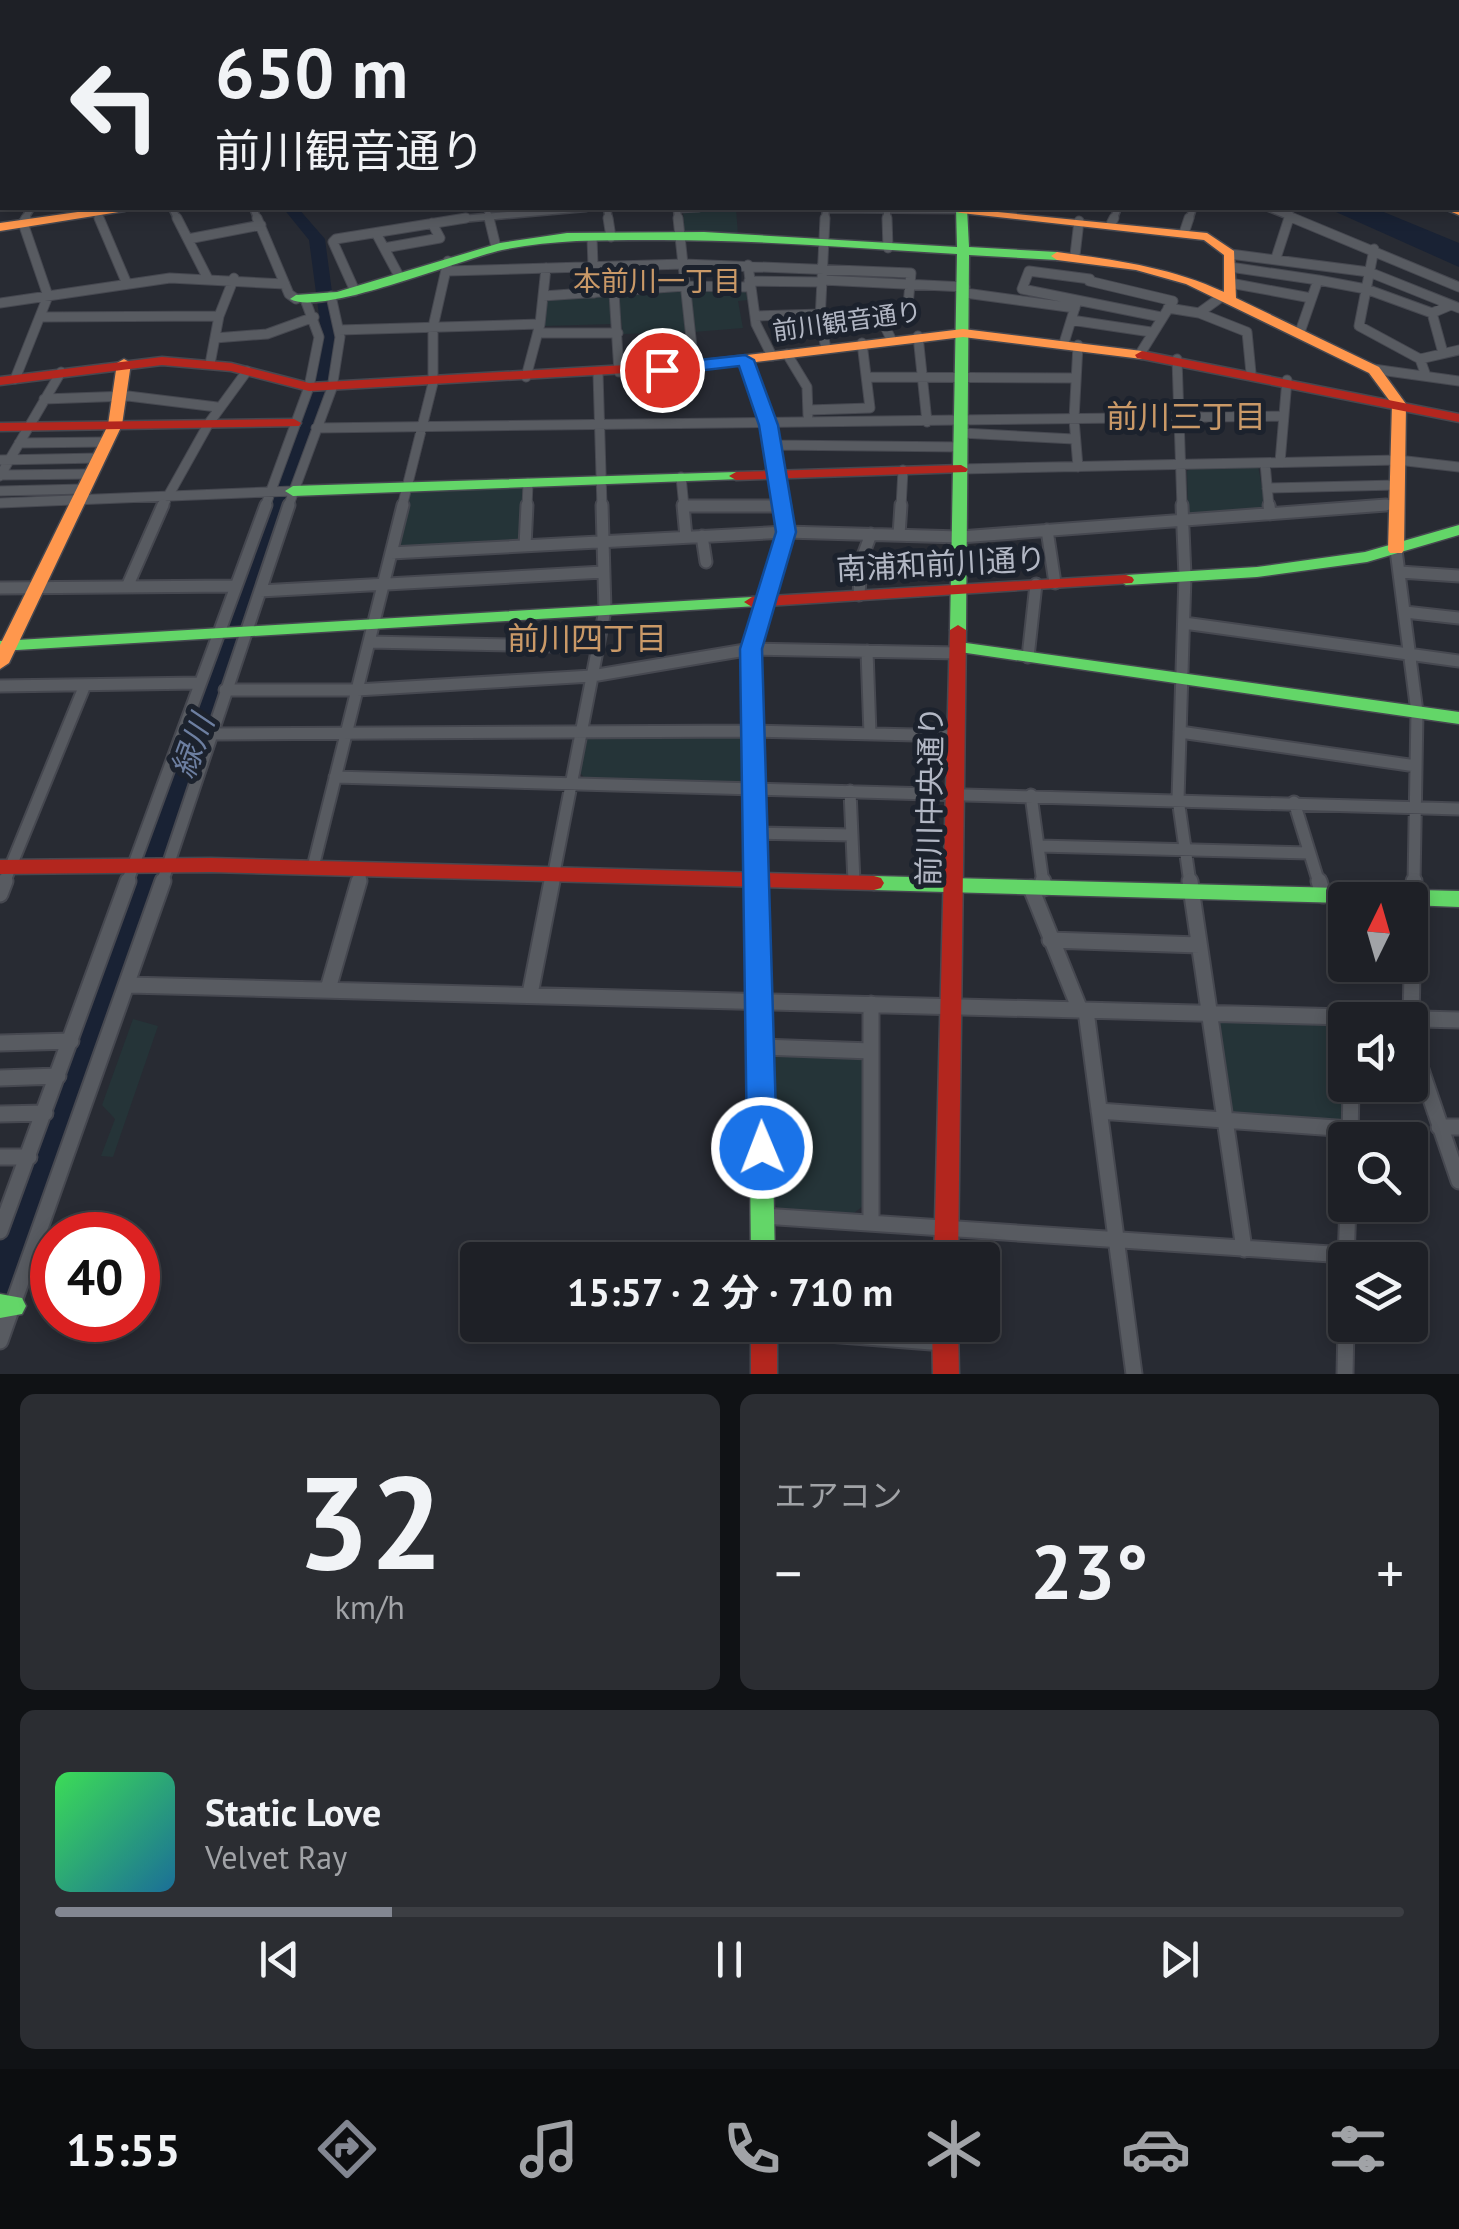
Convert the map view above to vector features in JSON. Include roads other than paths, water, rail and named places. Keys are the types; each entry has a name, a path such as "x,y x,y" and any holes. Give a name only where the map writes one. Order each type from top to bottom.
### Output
{"main road":[{"path":"0,227 27,215 110,210"},
{"name":"前川中央通り","path":"946,1242 965,290 961,210"},
{"path":"986,210 1035,212 1079,220 1114,216 1220,242 1229,279"},
{"path":"311,299 448,266 496,247 602,237 682,235 1075,255 1170,274 1229,279 1300,332 1373,370 1399,404 1396,550"},
{"name":"前川観音通り","path":"7,380 124,363 210,364 320,388 433,383 694,366 964,333 1177,359 1459,418"},
{"path":"0,663 96,465 119,396 124,363"},
{"path":"0,427 96,465 203,424 294,423"},
{"path":"292,491 961,469"},
{"name":"南浦和前川通り","path":"219,633 371,633 605,610 1296,568 1396,550 1459,530"},
{"path":"5,646 219,633"},
{"path":"958,650 1459,718"},
{"path":"6,867 136,864 1328,895"},
{"path":"757,880 763,1242"},
{"path":"1428,898 1459,899"},
{"path":"764,1342 764,1374"},
{"path":"945,1342 946,1374"}],"street":[{"path":"173,210 207,277"},
{"path":"254,210 311,299 339,330 540,328 618,333"},
{"path":"354,291 332,242 506,210"},
{"path":"594,294 593,267 606,210"},
{"path":"678,210 694,366"},
{"path":"826,210 821,317 826,348"},
{"path":"886,210 888,248"},
{"path":"1184,233 1192,210"},
{"path":"1276,210 1459,286"},
{"path":"96,212 127,284"},
{"path":"488,214 496,247"},
{"path":"1276,258 1290,214"},
{"path":"7,380 48,296 27,215"},
{"path":"1075,255 1079,220"},
{"path":"384,248 440,238 432,223"},
{"path":"188,239 261,226"},
{"path":"376,232 399,276"},
{"path":"1374,249 1361,330 1420,359 1459,350"},
{"path":"1198,313 1229,279 1276,258 1369,272 1455,306"},
{"path":"1078,467 1070,320 1100,260"},
{"path":"313,868 433,383 432,327 448,266 684,264 908,271 907,316 755,316"},
{"path":"748,265 755,316 780,355 804,381 808,424"},
{"path":"526,378 540,328 546,268"},
{"path":"1076,303 1022,290 1026,272 1089,280 1173,301 1140,354"},
{"path":"0,303 127,284 207,277 234,278 311,299"},
{"path":"210,364 219,316 234,278"},
{"path":"1229,279 1318,280 1366,290 1432,313 1455,306"},
{"path":"1229,279 1311,298"},
{"path":"1300,332 1305,328 1318,280"},
{"path":"543,296 822,281 910,283 1161,317"},
{"path":"614,292 619,372"},
{"path":"215,338 267,334 311,299"},
{"path":"0,1340 6,1306 128,985 316,428 320,388 318,338 311,299"},
{"path":"1168,308 1198,313 1247,332 1251,374"},
{"path":"1432,313 1443,353"},
{"path":"40,317 219,316"},
{"path":"881,318 892,339"},
{"path":"1070,320 1151,332"},
{"path":"0,1231 294,423 320,388 339,330"},
{"path":"918,336 926,422"},
{"path":"808,410 870,408 862,343"},
{"path":"1177,359 1185,576 1178,800 1244,1249"},
{"path":"1420,359 1425,373"},
{"path":"745,360 780,473 786,532 751,649 757,880"},
{"path":"1373,370 1425,373 1459,381"},
{"path":"127,587 166,492 203,424 247,371"},
{"path":"61,372 4,460 0,476 96,465"},
{"path":"530,994 605,610 598,374"},
{"path":"868,377 1076,378"},
{"path":"1280,462 1287,380"},
{"path":"44,399 119,396 217,407"},
{"path":"858,410 860,423"},
{"path":"773,445 962,434 1074,420 1284,416"},
{"path":"316,428 926,422 962,434 1074,439"},
{"path":"4,460 96,465 166,492 292,491"},
{"path":"961,469 1398,460 1459,467"},
{"path":"1265,463 1270,514"},
{"path":"0,491 96,465"},
{"path":"0,502 96,465"},
{"path":"899,536 903,470"},
{"path":"681,477 686,537"},
{"path":"525,546 528,483"},
{"path":"1267,488 1397,484"},
{"path":"391,553 786,532 960,537 1396,504"},
{"path":"684,506 784,506"},
{"path":"1047,530 1056,583"},
{"path":"859,595 861,561 870,534"},
{"path":"702,536 706,562"},
{"path":"1396,550 1417,712 1414,882"},
{"path":"260,592 603,572"},
{"path":"1400,572 1459,576"},
{"path":"1028,657 1036,584"},
{"path":"0,588 234,586"},
{"path":"1406,612 1459,618"},
{"path":"1184,623 1459,661"},
{"path":"371,633 598,646"},
{"path":"225,690 357,690 592,676 751,649 958,650"},
{"path":"867,651 870,734"},
{"path":"0,686 200,683"},
{"path":"0,894 6,867 85,685"},
{"path":"212,734 752,731 957,736"},
{"path":"1180,732 1416,766"},
{"path":"335,777 1459,809"},
{"path":"850,790 854,882"},
{"path":"1031,796 1039,846 1037,888 1050,940 1083,1011 1134,1374"},
{"path":"1294,802 1323,895"},
{"path":"756,833 850,835"},
{"path":"1039,846 1309,853"},
{"path":"328,989 362,870"},
{"path":"1050,940 1199,945"},
{"path":"128,985 1328,1017"},
{"path":"871,1004 871,1221"},
{"path":"1428,1019 1459,1020"},
{"path":"0,1043 71,1041"},
{"path":"760,1047 871,1050"},
{"path":"0,1078 58,1076"},
{"path":"1428,1092 1459,1181"},
{"path":"1099,1111 1328,1132"},
{"path":"0,1114 45,1113"},
{"path":"1439,1127 1459,1127"},
{"path":"0,1157 29,1156"},
{"path":"763,1216 946,1226 1328,1256"},
{"path":"1345,1374 1346,1342"}],"water":[{"path":"1331,210 1379,210 1459,243 1459,267"}],"waterway":[{"name":"緑川","path":"0,1285 322,384 329,330 317,239 292,210"}],"district":[{"name":"本前川一丁目","path":"657,280"},
{"name":"前川三丁目","path":"1186,416"},
{"name":"前川四丁目","path":"587,638"}]}
